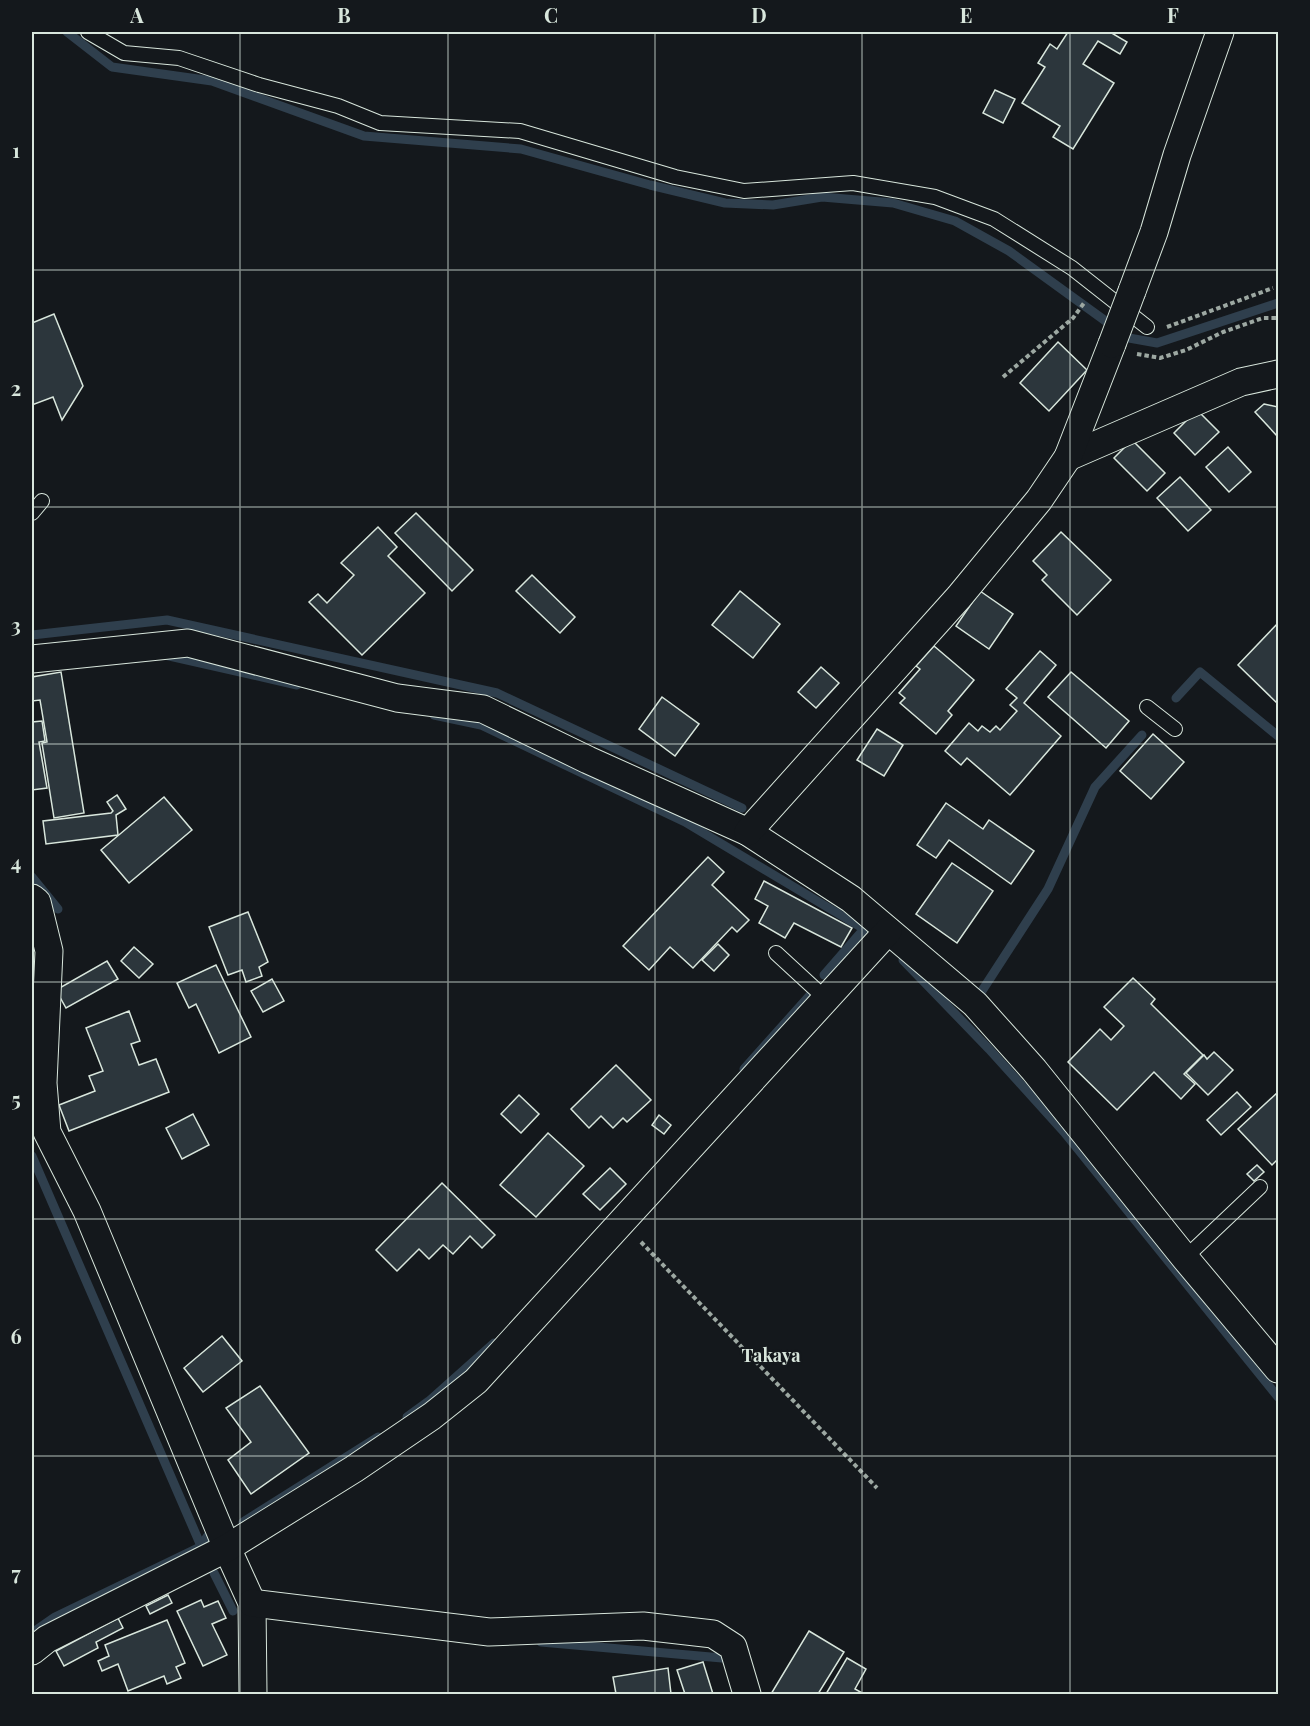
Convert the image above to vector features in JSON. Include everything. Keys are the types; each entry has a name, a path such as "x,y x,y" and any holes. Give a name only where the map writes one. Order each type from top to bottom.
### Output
{"street":[{"path":"748,832 959,597 1039,500 1068,457 1124,349 1132,291 1154,232 1177,155 1220,32"},
{"path":"1068,457 1241,382 1278,374"},
{"path":"32,659 188,643 397,698 483,709 588,760 748,832 851,899 975,1004 1034,1070 1185,1258 1278,1369"},
{"path":"32,898 37,902 49,951 43,1083 46,1132 87,1211 252,1603 253,1695"},
{"path":"32,1652 47,1640 227,1548 354,1469 432,1416 476,1381 888,932"},
{"path":"252,1603 489,1632 643,1626 713,1634 733,1647 747,1695"}],"lane":[{"path":"88,32 124,53 179,58 259,85 338,106 380,123 520,131 675,177 744,191 853,183 935,197 1004,225 1072,268 1147,327"},
{"path":"32,513 42,501"},
{"path":"1148,707 1174,729"},
{"path":"776,953 826,999"},
{"path":"1185,1258 1260,1187"}],"path":[{"path":"1147,327 1171,327 1273,288"},
{"path":"1003,377 1073,318"},
{"path":"1124,349 1160,358 1186,350 1223,332 1263,318 1278,318"},
{"path":"621,1222 877,1488"}],"building":[{"path":"1068,32 1110,32 1127,42 1120,54 1098,41 1083,64 1114,83 1073,149 1053,137 1060,126 1022,103 1045,67 1038,63 1050,44 1057,49"},
{"path":"995,90 1015,99 1003,123 983,113"},
{"path":"54,314 83,386 62,420 53,397 32,405 32,323"},
{"path":"1058,342 1087,370 1049,411 1020,383"},
{"path":"1264,404 1278,407 1278,437 1255,412"},
{"path":"1197,410 1219,432 1195,455 1174,433"},
{"path":"1132,440 1165,473 1147,491 1114,458"},
{"path":"1228,447 1251,472 1229,492 1206,467"},
{"path":"1180,477 1211,510 1188,531 1157,498"},
{"path":"416,513 473,570 452,591 395,533"},
{"path":"378,527 397,547 388,556 425,593 362,655 309,602 318,594 327,603 354,575 341,563"},
{"path":"1061,532 1111,580 1077,615 1042,580 1047,575 1033,561"},
{"path":"532,575 575,617 560,633 516,591"},
{"path":"740,591 780,624 753,658 712,625"},
{"path":"980,591 1013,614 989,649 956,626"},
{"path":"1278,623 1278,704 1238,665"},
{"path":"934,646 974,680 948,711 952,715 936,734 900,703 905,698 899,693 920,669 916,666"},
{"path":"1040,651 1056,665 1024,703 1061,736 1010,795 967,758 961,765 945,751 969,723 978,731 982,726 990,732 996,726 1000,730 1017,711 1010,705 1017,698 1006,689"},
{"path":"821,667 839,683 816,708 798,692"},
{"path":"61,672 84,813 54,818 42,743 47,742 40,700 32,701 32,677"},
{"path":"1071,672 1129,721 1106,748 1048,697"},
{"path":"662,697 699,724 675,756 639,729"},
{"path":"42,721 45,741 39,742 47,788 32,790 32,722"},
{"path":"877,729 903,745 884,776 857,760"},
{"path":"1153,734 1184,762 1151,799 1120,771"},
{"path":"117,795 126,809 116,815 118,835 46,844 43,821 111,813 113,811 107,802"},
{"path":"164,797 192,830 129,883 101,850"},
{"path":"946,803 983,829 989,820 1034,851 1011,884 949,840 936,858 917,845"},
{"path":"708,857 724,872 712,885 749,920 737,932 732,927 693,968 670,947 649,970 623,946"},
{"path":"952,863 993,891 957,943 916,914"},
{"path":"764,881 852,928 841,947 794,923 785,938 759,923 768,906 755,899"},
{"path":"248,912 268,962 259,967 262,976 246,982 242,970 228,975 209,927"},
{"path":"718,944 729,955 714,971 702,960"},
{"path":"134,947 153,964 139,978 121,961"},
{"path":"107,961 118,979 66,1008 56,990"},
{"path":"216,965 251,1037 219,1053 196,1004 189,1008 177,983"},
{"path":"1133,978 1155,999 1151,1004 1203,1055 1184,1074 1195,1084 1181,1099 1154,1072 1117,1110 1068,1062 1100,1029 1111,1040 1124,1026 1104,1007"},
{"path":"272,979 284,1001 263,1012 251,991"},
{"path":"129,1011 140,1041 131,1044 139,1065 156,1059 169,1092 69,1131 59,1105 95,1091 89,1076 103,1071 86,1028"},
{"path":"1214,1052 1233,1070 1208,1095 1186,1073 1204,1055 1207,1059"},
{"path":"616,1065 651,1100 627,1122 623,1118 613,1128 601,1116 589,1128 571,1109"},
{"path":"1237,1092 1251,1107 1221,1135 1207,1120"},
{"path":"1278,1092 1278,1159 1272,1165 1238,1129"},
{"path":"519,1095 539,1114 521,1133 501,1114"},
{"path":"193,1114 209,1145 182,1159 166,1128"},
{"path":"659,1115 671,1125 664,1134 652,1125"},
{"path":"548,1133 584,1166 536,1217 500,1185"},
{"path":"1257,1165 1264,1172 1254,1181 1247,1174"},
{"path":"610,1168 626,1184 600,1210 583,1194"},
{"path":"442,1183 495,1235 482,1248 470,1236 453,1254 443,1245 429,1259 419,1249 397,1271 376,1250"},
{"path":"222,1336 242,1361 203,1392 184,1368"},
{"path":"260,1386 309,1453 251,1494 228,1460 251,1442 226,1408"},
{"path":"168,1595 172,1603 150,1614 146,1606"},
{"path":"201,1600 204,1607 218,1601 226,1618 212,1624 227,1655 203,1666 177,1611"},
{"path":"118,1618 123,1628 96,1642 98,1648 64,1666 56,1651"},
{"path":"167,1620 185,1663 176,1667 181,1678 167,1684 164,1676 128,1691 118,1664 102,1671 98,1661 109,1656 105,1645"},
{"path":"809,1631 844,1652 818,1694 771,1694"},
{"path":"847,1658 866,1669 855,1689 864,1694 826,1694"},
{"path":"703,1662 713,1694 685,1694 677,1670"},
{"path":"668,1668 671,1694 616,1694 613,1677"}],"waterway":[{"path":"67,32 112,67 212,81 364,136 521,149 725,203 773,205 822,197 893,203 955,221 1009,251 1129,338 1157,343 1278,303"},
{"path":"32,635 167,620 497,693 742,808"},
{"path":"165,655 297,685"},
{"path":"1176,698 1200,672 1278,736"},
{"path":"434,715 481,725 685,822 864,929 824,975"},
{"path":"978,997 1048,889 1095,787 1142,735"},
{"path":"32,877 58,909"},
{"path":"903,960 989,1049 1064,1132 1278,1397"},
{"path":"744,1069 811,994"},
{"path":"32,1156 201,1546"},
{"path":"407,1417 429,1401 494,1343"},
{"path":"243,1522 378,1437"},
{"path":"32,1633 55,1617 200,1547 209,1534"},
{"path":"214,1573 233,1611"},
{"path":"541,1642 722,1658"}],"district":[{"name":"Takaya","path":"771,1356"}]}
